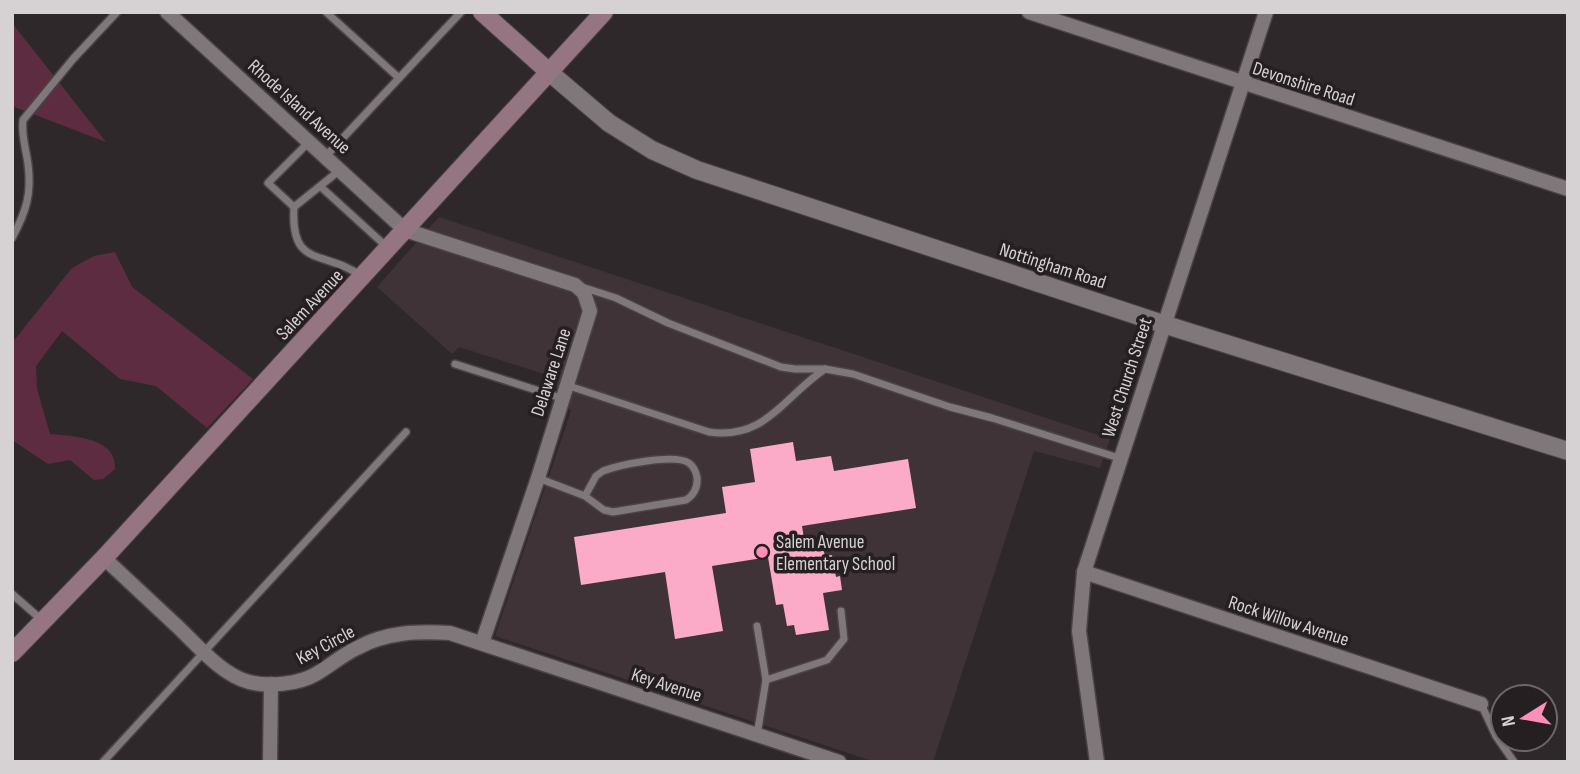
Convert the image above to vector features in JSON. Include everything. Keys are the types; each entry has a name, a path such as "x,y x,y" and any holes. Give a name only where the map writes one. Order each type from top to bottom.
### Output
{"main road":[{"path":"482,12 549,72"},
{"name":"Salem Avenue","path":"12,653 104,558 604,12"},
{"name":"Salem Avenue","path":"12,646 44,622"}],"street":[{"name":"Rhode Island Avenue","path":"167,12 405,230"},
{"name":"Devonshire Road","path":"1029,12 1568,189"},
{"name":"West Church Street","path":"1097,762 1079,631 1084,572 1266,12"},
{"name":"Nottingham Road","path":"549,72 610,123 652,150 696,170 1163,324 1568,451"},
{"path":"405,230 575,285"},
{"name":"Delaware Lane","path":"482,643 538,478 590,311 584,293 575,285"},
{"name":"Key Circle","path":"104,558 204,651 232,674 249,682 271,684 314,676 357,648 379,638 405,632 450,634 482,643"},
{"name":"Rock Willow Avenue","path":"1084,572 1481,705"},
{"name":"Key Avenue","path":"482,643 839,762"},
{"path":"270,762 271,684"}],"lane":[{"path":"12,238 28,206 29,166 22,130 23,120 73,59 117,12"},
{"path":"326,12 399,78"},
{"path":"326,156 461,12"},
{"path":"310,141 268,183 294,207 295,237 302,248 319,260 351,268 362,277"},
{"path":"294,207 340,169"},
{"path":"321,187 388,248"},
{"path":"575,285 616,298 668,323 781,367 825,369 853,374 950,407 1119,458"},
{"path":"455,364 724,435 736,434 757,426 808,380 825,369"},
{"path":"103,762 406,432"},
{"path":"538,478 585,496 604,510 621,512 685,500 696,490 697,480 695,470 689,463 675,458 603,471 596,476 585,496"},
{"path":"12,594 44,622"},
{"path":"766,680 827,660 844,639 841,611"},
{"path":"757,626 766,680 757,735"},
{"path":"1481,705 1496,736 1514,762"}],"shaded area":[{"path":"12,23 106,142 12,106"},
{"name":"Salem Avenue Elementary School","path":"439,217 1110,439 1100,468 1034,451 933,762 875,762 495,636 571,411 550,376 459,347 452,354 377,287"},
{"path":"115,252 132,287 253,379 207,428 156,386 120,379 62,331 36,366 37,389 50,434 92,440 109,450 114,458 115,469 103,479 94,480 70,460 48,464 12,440 12,343 72,268 94,256"}],"building":[{"path":"793,442 796,461 831,456 834,471 908,459 916,508 802,526 805,545 816,543 817,549 823,548 825,556 832,555 836,577 840,576 842,590 823,593 829,630 796,635 794,625 787,626 783,604 776,605 768,557 712,566 723,631 675,639 665,572 581,585 574,537 726,513 722,487 755,482 750,449"}],"place":[{"name":"Salem Avenue Elementary School","path":"762,552"}]}
